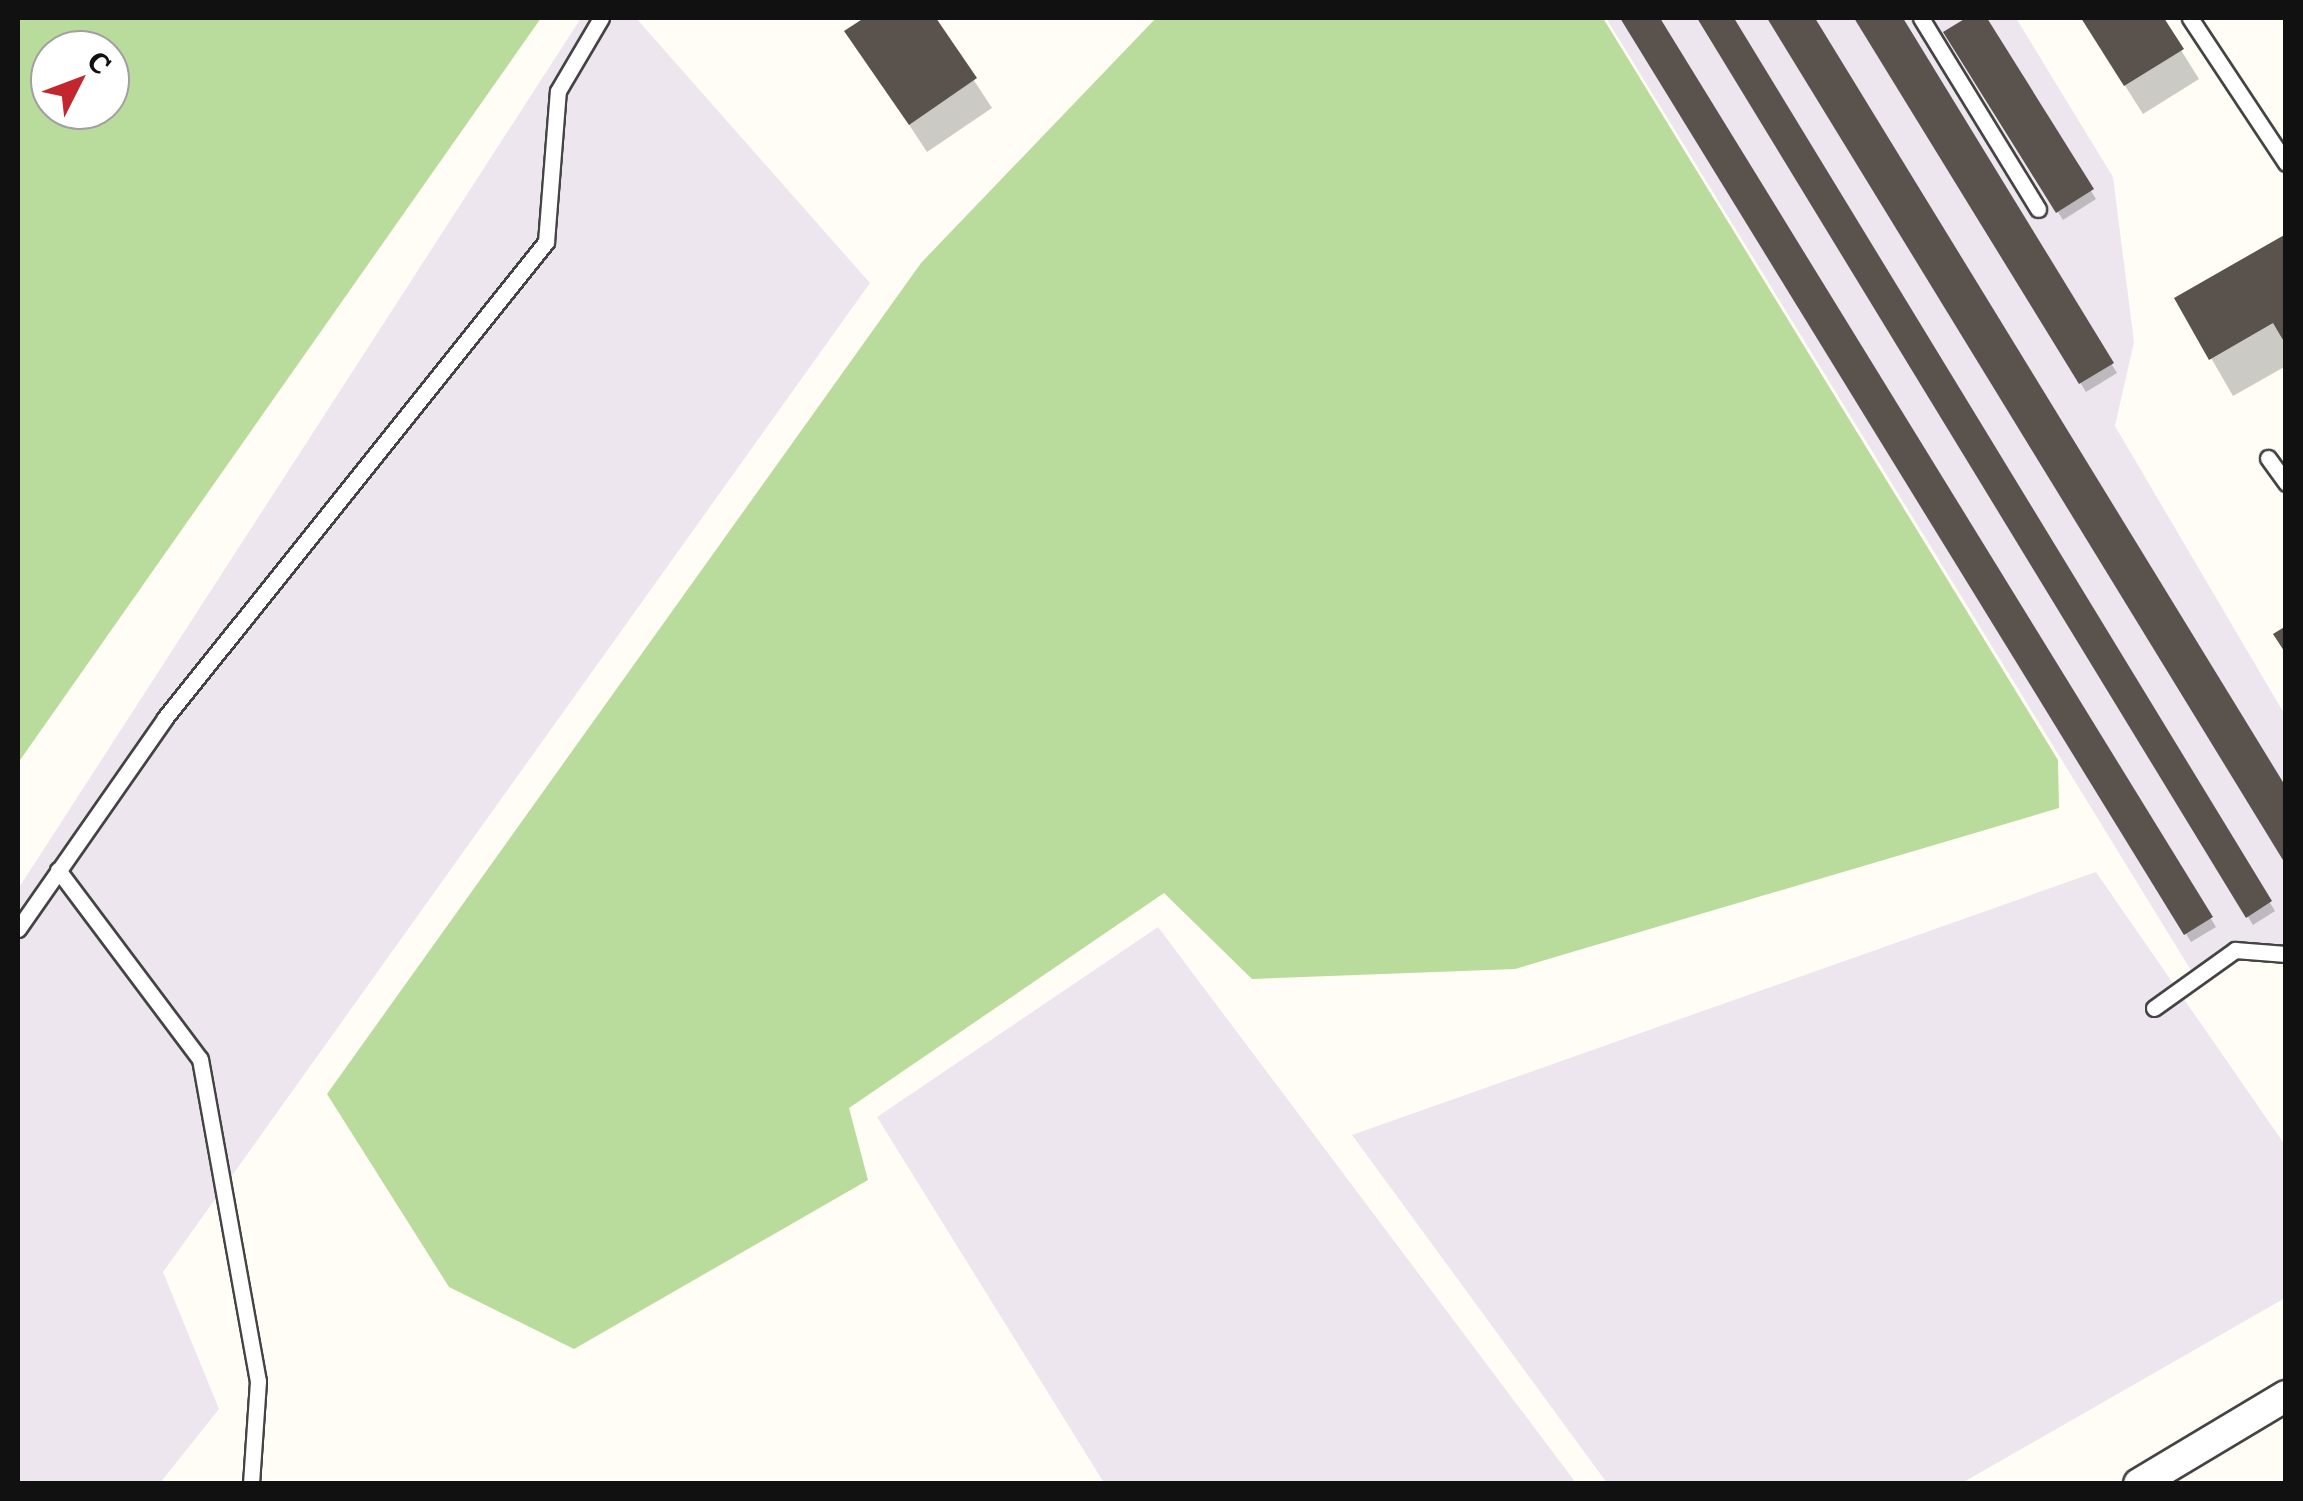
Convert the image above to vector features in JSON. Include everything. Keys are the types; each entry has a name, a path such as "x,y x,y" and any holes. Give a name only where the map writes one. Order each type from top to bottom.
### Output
{"street":[{"path":"2139,1484 2286,1396"}],"lane":[{"path":"18,928 165,718 546,242 558,91 601,18"},
{"path":"2190,18 2286,163"},
{"path":"1926,19 2038,209"},
{"path":"2268,458 2286,484"},
{"path":"58,870 200,1059 258,1380 250,1484"},
{"path":"2154,1008 2235,950 2286,954"}],"shaded area":[{"path":"581,18 636,18 870,283 163,1272 219,1409 160,1483 18,1483 18,889"},
{"path":"1606,18 2016,18 2113,177 2134,342 2115,426 2285,715 2285,951 2192,972"},
{"path":"2096,872 2285,1145 2285,1298 1962,1483 1607,1483 1352,1135"},
{"path":"1158,927 1576,1483 1104,1483 877,1117"}],"green space":[{"path":"18,18 541,18 18,763"},
{"path":"1156,18 1603,18 2058,760 2059,808 1515,969 1252,979 1164,893 849,1108 868,1180 574,1349 449,1287 327,1094 921,263"}],"building":[{"path":"864,18 936,18 977,78 909,125 844,31"},
{"path":"1620,18 1660,18 2213,917 2184,935"},
{"path":"1697,18 1734,18 2272,901 2246,918"},
{"path":"1767,18 1815,18 2286,787 2286,865"},
{"path":"1854,18 1903,18 2114,363 2079,384"},
{"path":"1966,18 1987,18 2094,189 2056,213 1943,32"},
{"path":"2081,18 2164,18 2184,49 2124,86"},
{"path":"2286,234 2286,345 2273,323 2209,360 2174,298"},
{"path":"2286,626 2286,654 2273,634"}]}
